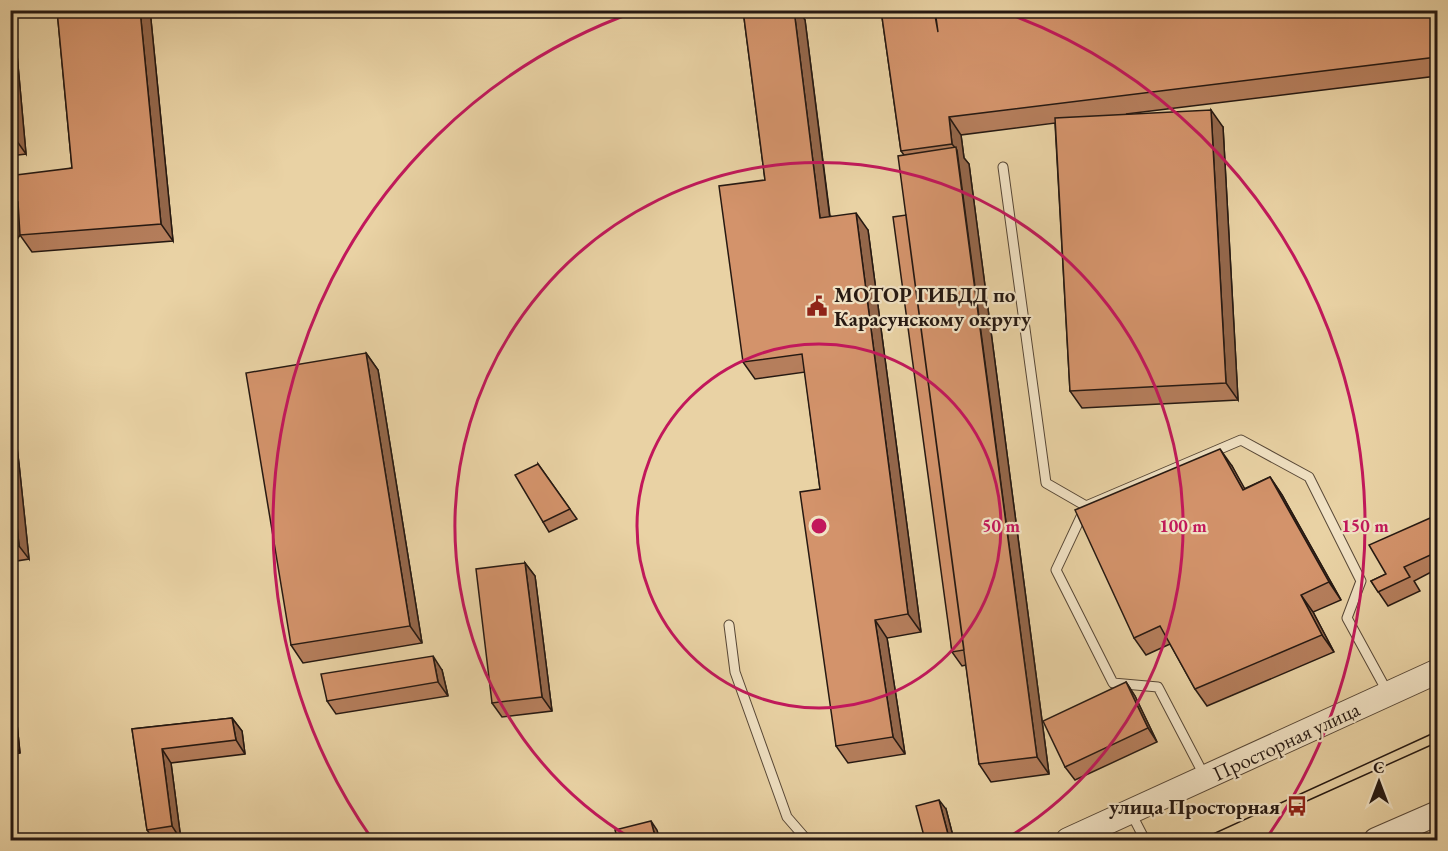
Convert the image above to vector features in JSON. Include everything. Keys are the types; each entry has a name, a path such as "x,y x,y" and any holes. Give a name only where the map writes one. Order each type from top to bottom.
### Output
{"street":[{"name":"Просторная улица","path":"1068,840 1437,670"},
{"path":"1376,840 1437,813"}],"lane":[{"path":"1003,166 1046,483 1086,506"},
{"path":"1205,778 1158,687 1113,683 1056,570 1086,506 1241,440 1309,477 1361,580 1347,618 1388,693"},
{"path":"729,625 735,672 787,817 807,840"},
{"path":"1130,812 1145,840"}],"building":[{"path":"57,10 140,10 161,224 20,235 18,203 10,214 10,183 16,175 72,168"},
{"path":"743,10 794,10 820,218 856,213 908,614 875,620 893,737 836,746 800,492 820,489 802,354 743,362 719,186 765,180"},
{"path":"881,10 934,10 938,32 935,10 1437,10 1437,57 949,117 952,144 901,151"},
{"path":"10,97 14,137 10,137"},
{"path":"1211,110 1226,383 1070,391 1055,118"},
{"path":"956,147 1037,757 979,764 898,156"},
{"path":"906,215 964,650 952,652 893,217"},
{"path":"366,353 410,626 291,645 246,373"},
{"path":"10,435 13,455 10,451"},
{"path":"1220,449 1243,490 1270,477 1329,582 1301,595 1322,635 1195,689 1160,626 1134,638 1075,510"},
{"path":"10,457 19,546 10,547"},
{"path":"538,464 570,509 543,522 515,475"},
{"path":"1437,515 1437,552 1404,567 1410,577 1378,592 1371,581 1386,574 1369,545"},
{"path":"525,563 542,697 492,703 476,569"},
{"path":"433,656 438,682 327,701 321,674"},
{"path":"1126,682 1148,728 1065,767 1043,721"},
{"path":"232,718 236,740 162,749 172,826 147,830 132,729"},
{"path":"939,800 949,838 925,840 916,806"},
{"path":"651,821 656,840 618,840 615,830"}],"tram line":[{"path":"1200,840 1438,731"},
{"path":"1289,809 1438,742"}],"place":[{"name":"МОТОР ГИБДД по Карасунскому округу","path":"817,306"},
{"name":"улица Просторная","path":"1297,806"}]}
